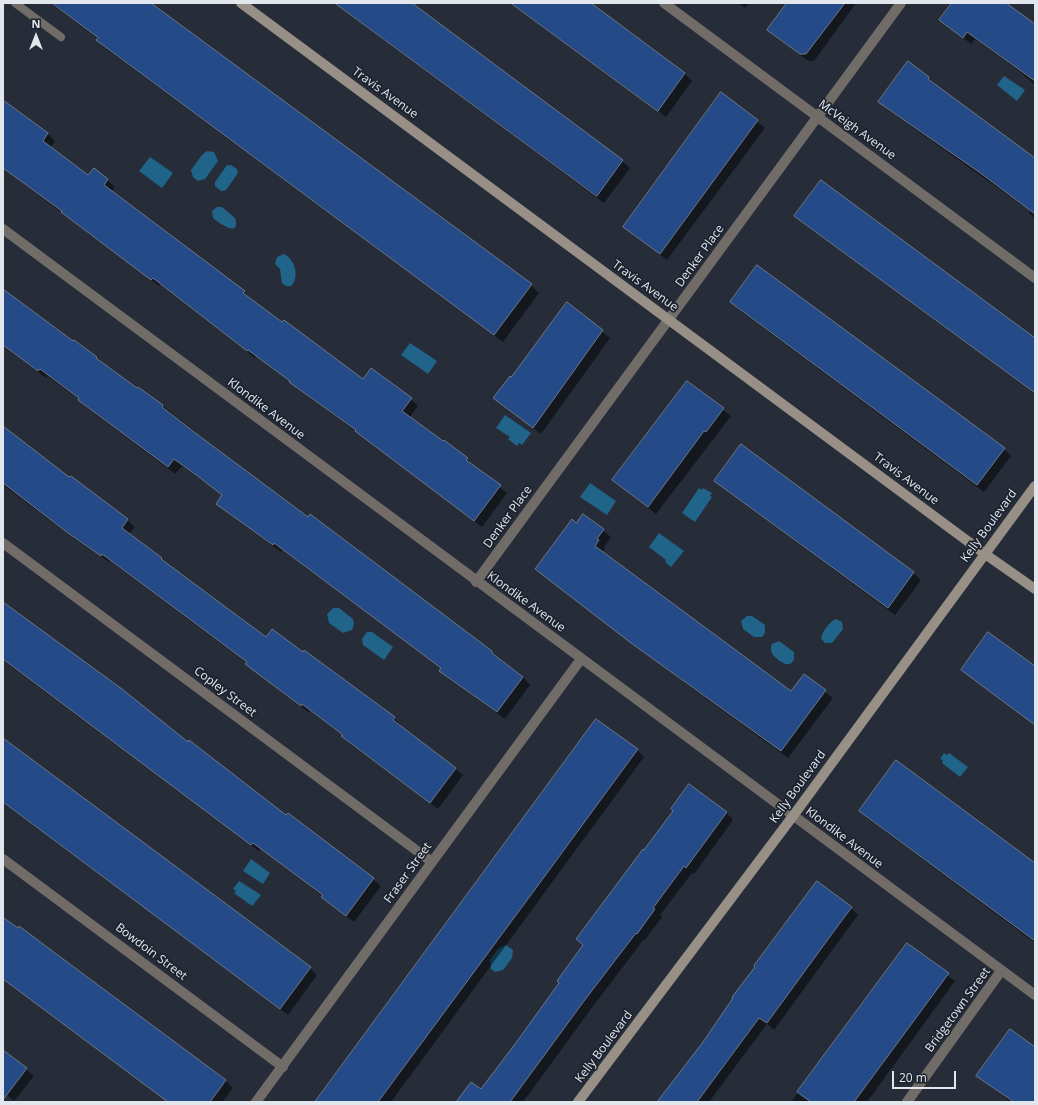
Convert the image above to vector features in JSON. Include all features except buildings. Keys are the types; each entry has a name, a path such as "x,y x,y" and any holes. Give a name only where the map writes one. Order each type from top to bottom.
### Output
{"street":[{"name":"Travis Avenue","path":"240,3 985,554 1035,589"},
{"name":"McVeigh Avenue","path":"664,3 1035,278"},
{"name":"Denker Place","path":"476,582 901,3"},
{"name":"Klondike Avenue","path":"3,229 476,582 1035,995"},
{"name":"Kelly Boulevard","path":"578,1102 793,816 1035,486"},
{"name":"Copley Street","path":"3,543 432,862"},
{"name":"Fraser Street","path":"256,1102 581,659"},
{"name":"Bowdoin Street","path":"3,859 283,1067"},
{"name":"Bridgetown Street","path":"907,1102 1001,971"}],"lane":[{"path":"14,3 61,37"}],"water":[{"path":"1004,76 1025,90 1017,101 997,85"},
{"path":"207,151 214,152 218,161 205,179 198,181 193,177 191,170 202,155"},
{"path":"150,157 173,173 162,188 139,171"},
{"path":"227,165 231,165 237,169 238,173 226,190 221,191 215,186 215,182"},
{"path":"217,207 222,207 235,218 235,228 228,228 213,218 212,211"},
{"path":"284,254 291,260 295,269 296,274 294,283 291,286 286,286 282,283 280,269 275,264 277,257"},
{"path":"410,343 437,361 428,374 401,355"},
{"path":"505,415 531,433 522,445 519,443 517,446 508,439 510,437 496,428"},
{"path":"590,483 616,501 607,515 580,497"},
{"path":"699,488 702,490 703,488 712,493 710,496 712,497 695,522 682,513"},
{"path":"659,533 684,551 671,567 665,562 666,560 649,547"},
{"path":"333,608 339,608 353,619 354,624 352,630 343,633 329,623 327,614"},
{"path":"747,616 752,616 765,625 765,633 762,637 754,637 743,629 741,621"},
{"path":"836,619 842,622 843,629 832,643 825,643 821,638 823,632 833,620"},
{"path":"367,632 372,632 393,647 384,660 363,645 362,639"},
{"path":"779,641 794,652 794,660 790,664 785,664 776,658 771,651 772,644"},
{"path":"944,753 947,755 949,753 968,767 960,777 942,763 943,760 940,759"},
{"path":"251,859 270,873 263,884 243,871"},
{"path":"239,881 261,895 252,906 234,893 236,891 233,889"},
{"path":"506,945 513,950 512,958 503,970 495,972 491,969 490,960 499,948"}]}
